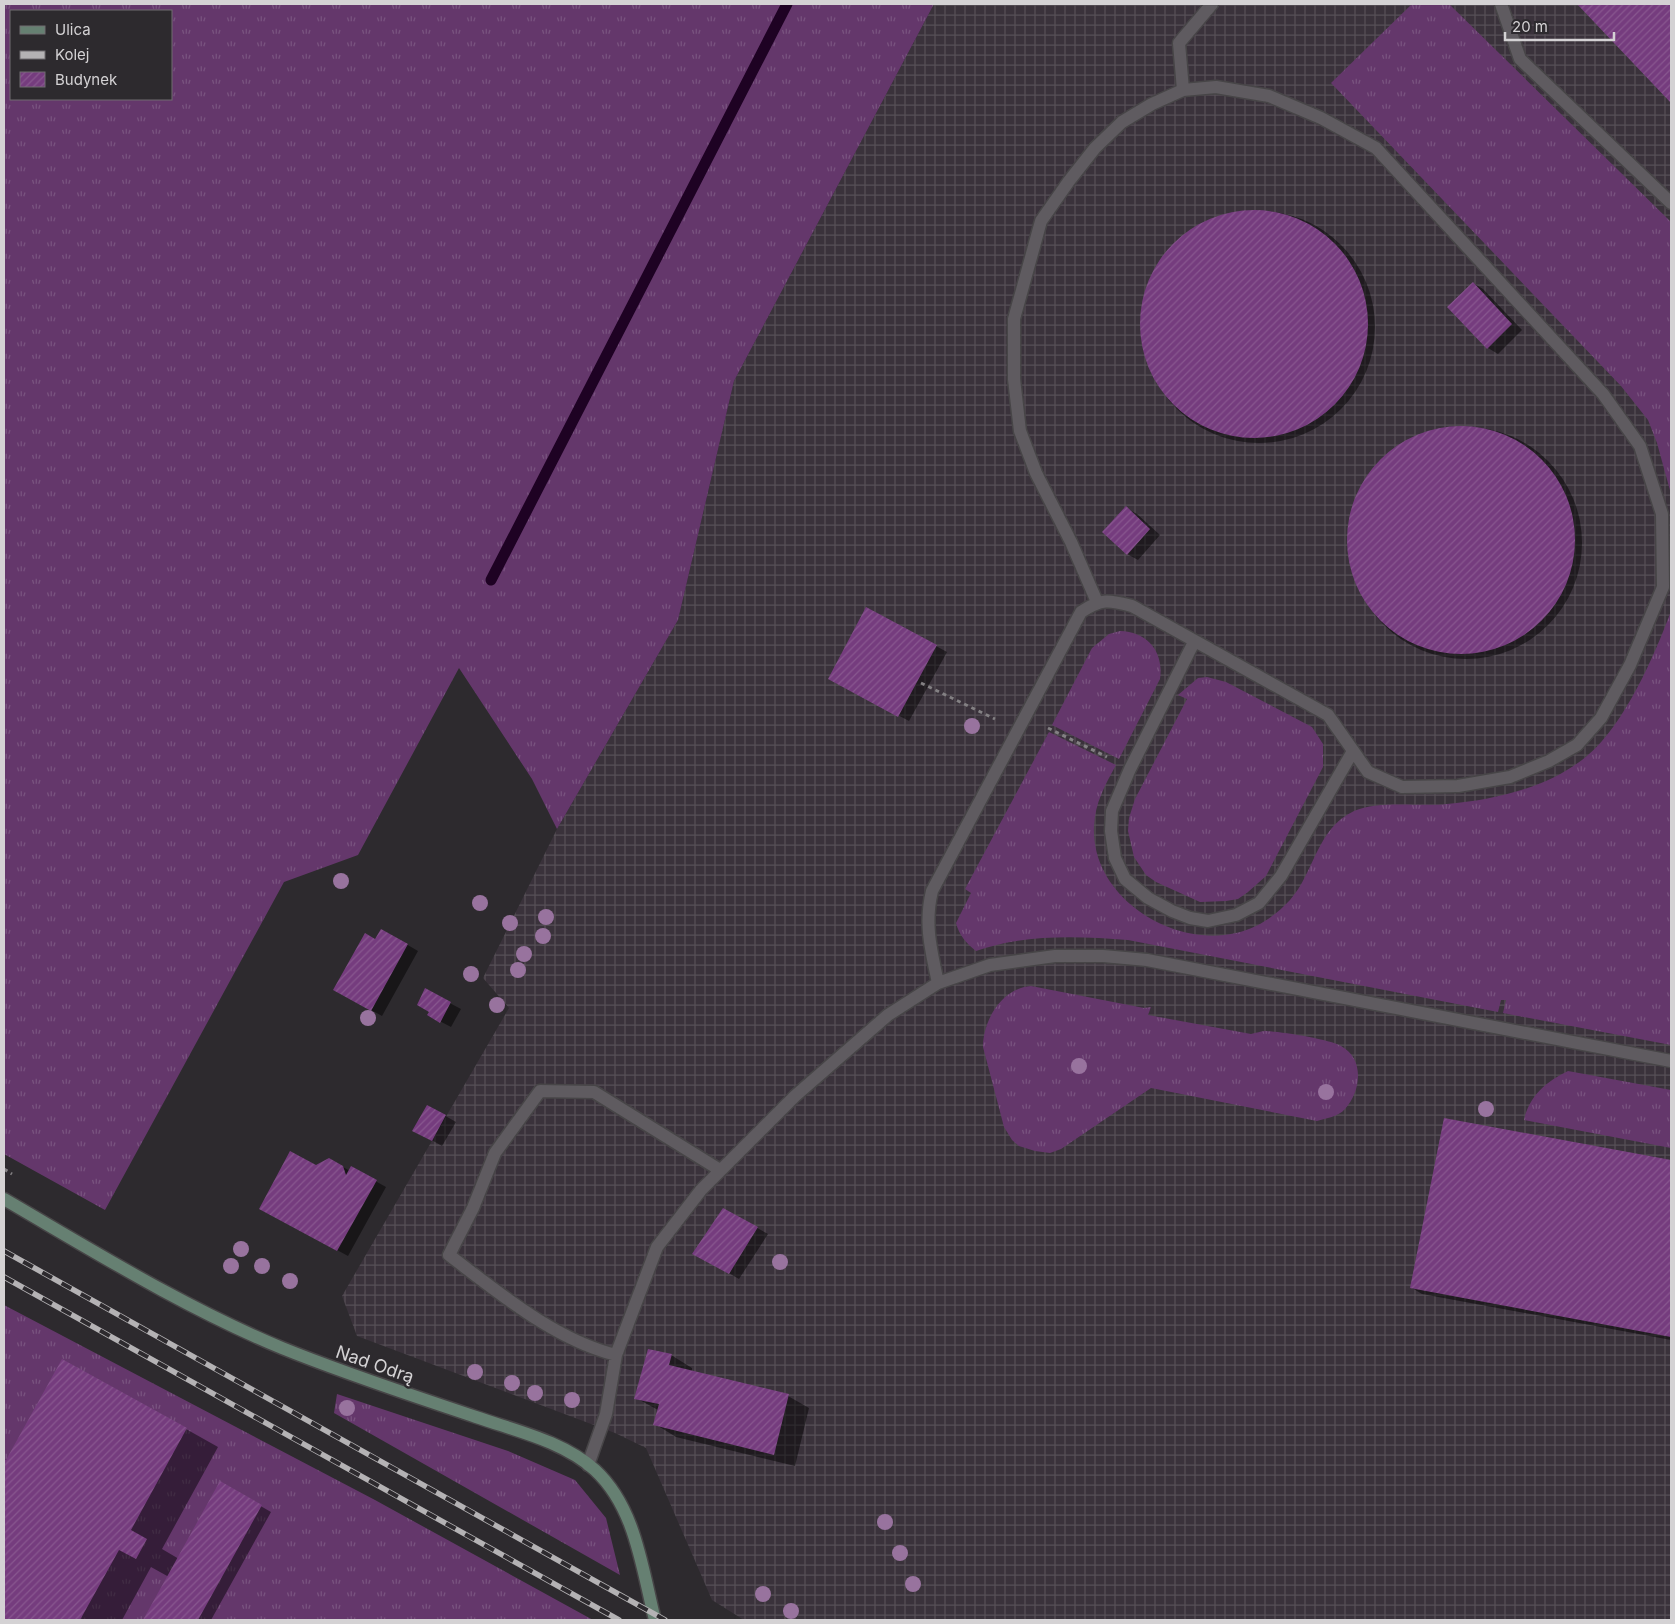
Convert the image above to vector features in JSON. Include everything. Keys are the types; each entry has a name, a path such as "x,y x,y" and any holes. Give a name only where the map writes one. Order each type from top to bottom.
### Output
{"street":[{"name":"Nad Odrą","path":"4,1199 145,1280 241,1330 329,1366 554,1445 574,1454 608,1484 624,1508 631,1527 654,1620"}],"lane":[{"path":"1183,90 1179,43 1212,4"},
{"path":"1501,4 1520,59 1671,203"},
{"path":"938,983 928,930 927,911 932,891 1082,612 1097,602 1113,601 1132,606 1328,715 1368,772 1402,787 1458,786 1510,777 1549,761 1577,745 1601,718 1630,665 1664,587 1662,514 1640,446 1604,394 1376,148 1321,118 1269,96 1216,87 1183,90 1152,104 1122,122 1095,148 1069,181 1041,221 1014,319 1014,379 1020,431 1036,473 1071,542 1097,602"},
{"path":"1194,642 1130,769 1112,810 1111,831 1115,858 1125,879 1148,898 1190,918 1208,920 1236,915 1259,903 1281,876 1353,751"},
{"path":"588,1465 606,1414 616,1355 658,1247 701,1190 795,1096 888,1016 938,983 990,965 1055,956 1147,960 1671,1060"},
{"path":"616,1355 595,1350 519,1308 449,1255 473,1208 495,1153 540,1091 594,1092 720,1170"}],"shaded area":[{"path":"934,4 1671,4 1671,1620 744,1620 712,1600 646,1448 615,1433 357,1336 342,1296 509,1008 483,978 557,829 678,620 734,381"}],"green space":[{"path":"4,4 934,4 734,381 678,620 557,829 532,779 459,668 358,855 284,882 105,1210 4,1154"},
{"path":"1412,4 1449,4 1671,222 1671,494 1657,443 1648,420 1621,386 1331,83"},
{"path":"1671,611 1671,1045 1503,1013 1506,1000 1501,1000 1498,1012 1128,940 1070,937 1032,939 994,945 976,951 966,942 959,931 956,923 971,893 965,889 1049,732 1116,765 1098,802 1094,826 1097,854 1108,879 1126,900 1148,917 1174,929 1202,935 1230,934 1260,924 1286,904 1298,889 1331,829 1341,819 1354,811 1375,806 1399,804 1436,805 1484,799 1540,784 1573,766 1601,742 1626,708 1647,668"},
{"path":"1120,631 1139,635 1152,645 1161,669 1160,679 1119,759 1052,725 1092,648 1109,634"},
{"path":"1207,677 1226,682 1312,727 1323,744 1323,767 1266,876 1238,899 1200,902 1156,882 1146,875 1134,857 1128,831 1129,818 1135,799 1187,699 1178,695 1198,678"},
{"path":"1031,986 1144,1008 1151,1007 1148,1015 1251,1034 1264,1031 1305,1036 1335,1043 1349,1052 1354,1059 1357,1067 1357,1085 1350,1102 1342,1112 1317,1121 1151,1088 1061,1149 1050,1153 1035,1151 1019,1146 1012,1140 1004,1127 983,1047 986,1026 996,1007 1011,993"},
{"path":"1568,1071 1671,1090 1671,1148 1524,1120 1526,1111 1540,1090"},
{"path":"4,1305 375,1500 593,1620 4,1620"},
{"path":"337,1394 508,1451 575,1480 606,1518 620,1575 334,1413"}],"building":[{"path":"1577,4 1671,4 1671,103"},
{"path":"1243,210 1265,210 1287,215 1308,223 1335,243 1355,270 1366,302 1368,324 1366,346 1355,378 1335,405 1308,425 1287,433 1265,438 1243,438 1221,433 1200,425 1173,405 1153,378 1145,357 1140,335 1140,313 1145,291 1153,270 1173,243 1200,223 1221,215"},
{"path":"1473,282 1512,324 1487,349 1447,307"},
{"path":"1461,426 1483,428 1515,439 1542,459 1562,486 1573,518 1575,540 1573,562 1562,594 1542,621 1515,641 1483,652 1461,654 1439,652 1407,641 1380,621 1360,594 1349,562 1347,540 1349,518 1360,486 1380,459 1407,439 1439,428"},
{"path":"1126,506 1150,529 1127,555 1102,532"},
{"path":"866,607 937,645 898,717 828,679"},
{"path":"381,929 408,944 371,1011 333,990 365,933 375,939"},
{"path":"425,988 451,1002 440,1023 427,1015 429,1012 417,1005"},
{"path":"427,1105 446,1115 432,1141 412,1131"},
{"path":"1444,1118 1671,1160 1671,1337 1410,1288"},
{"path":"290,1151 316,1165 329,1158 343,1166 346,1175 351,1166 377,1180 337,1251 259,1209"},
{"path":"723,1208 758,1227 729,1274 692,1254"},
{"path":"648,1349 672,1354 669,1365 789,1394 774,1455 653,1425 659,1404 634,1399"},
{"path":"62,1359 187,1428 131,1530 147,1539 136,1559 119,1550 80,1620 4,1620 4,1459 6,1460"},
{"path":"220,1481 262,1505 198,1620 143,1620"}],"waterway":[{"path":"491,580 787,4"}],"railway":[{"path":"4,1251 665,1620"},
{"path":"4,1277 619,1620"}]}
